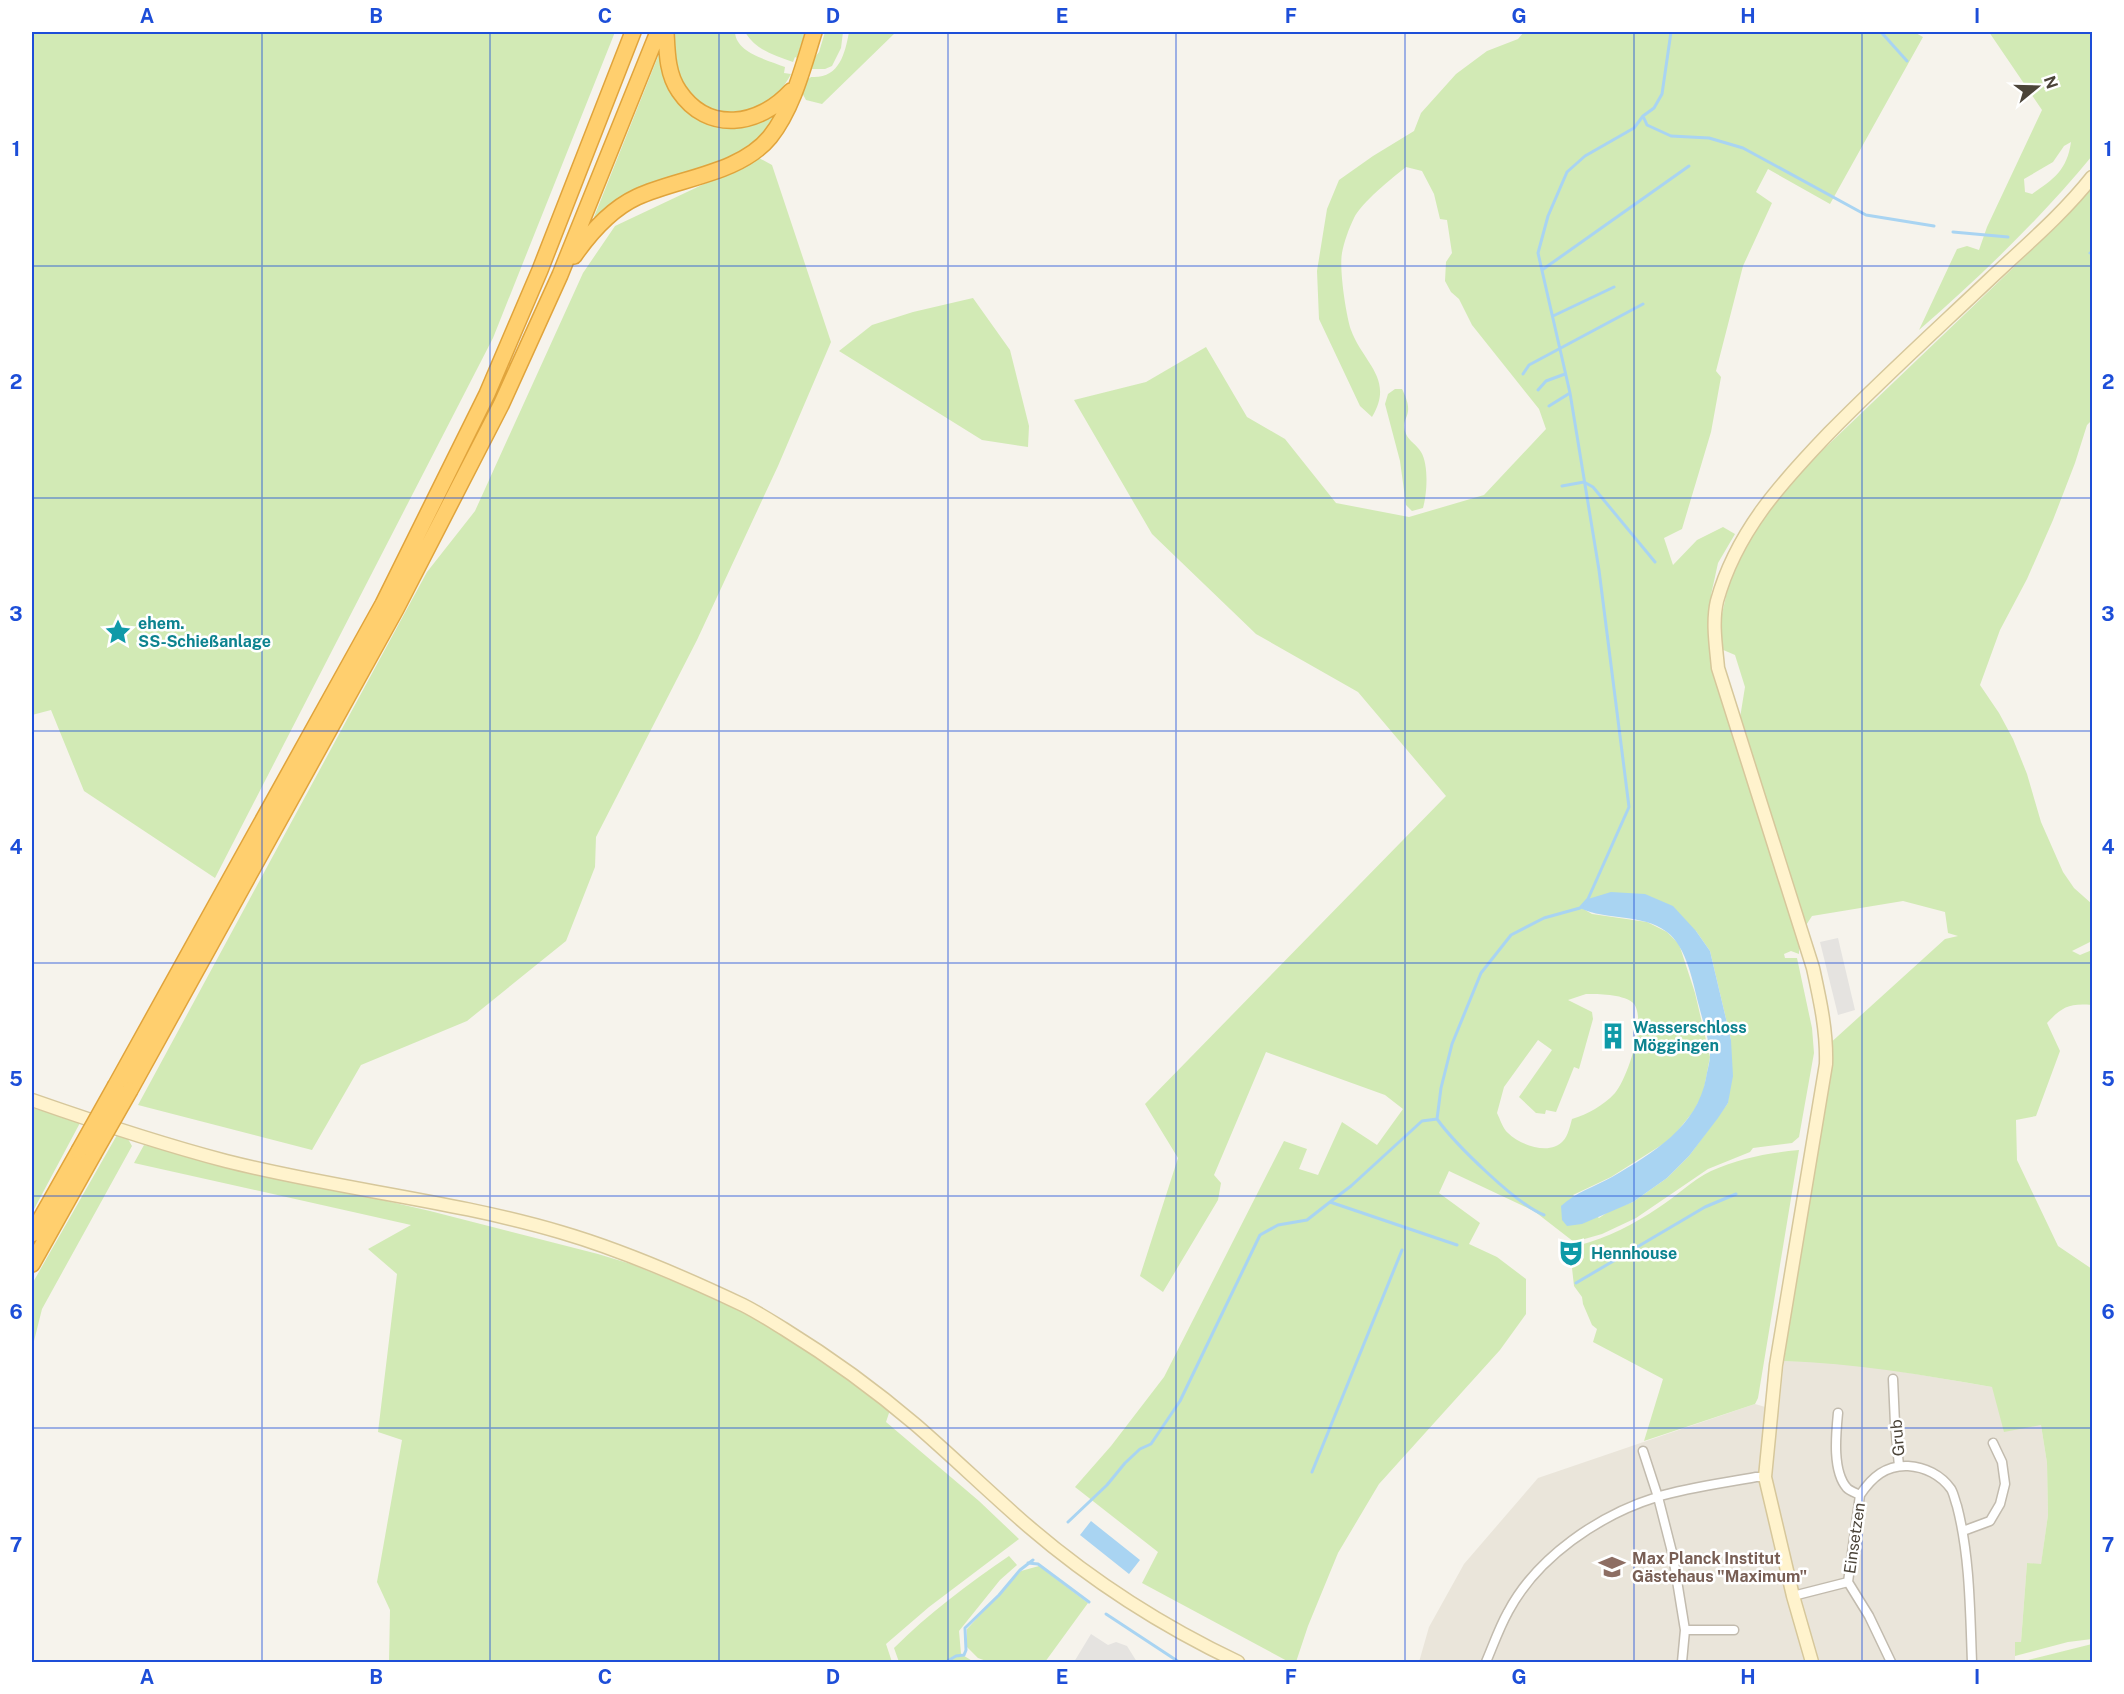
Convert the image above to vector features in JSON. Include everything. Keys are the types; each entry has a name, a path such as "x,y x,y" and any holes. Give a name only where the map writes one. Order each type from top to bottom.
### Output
{"highway":[{"path":"123,1087 383,604 487,394 540,270 633,32"},
{"path":"32,1264 86,1153 396,609 501,405 560,275 658,32"},
{"path":"666,32 671,75 678,90 700,112 715,118 733,121 750,119 781,102 795,87"},
{"path":"560,275 585,240 613,213 636,197 725,167 760,147 786,114 814,32"},
{"path":"32,1234 86,1153"}],"street":[{"path":"1812,1662 1793,1596 1765,1477 1776,1365 1826,1064 1827,1046 1813,968 1718,668 1714,636 1717,603 1731,560 1750,525 1805,458 1861,400 2062,212 2092,177"},
{"path":"32,1100 225,1161 465,1209 559,1231 652,1265 746,1306 820,1351 886,1400 1029,1527 1107,1588 1158,1621 1238,1662"},
{"name":"Grub","path":"1893,1379 1899,1466 1919,1466 1940,1477 1953,1491 1963,1531 1972,1662"},
{"name":"Einsetzen","path":"1838,1413 1835,1447 1840,1473 1848,1489 1860,1495"},
{"path":"1963,1531 1990,1521 2000,1504 2005,1484 2002,1462 1993,1443"},
{"path":"1643,1451 1673,1556 1685,1630 1682,1662"},
{"name":"Einsetzen","path":"1891,1662 1869,1616 1848,1582 1860,1495 1868,1483 1882,1471 1899,1466"},
{"path":"1486,1662 1508,1611 1537,1570 1578,1536 1619,1512 1658,1497 1765,1477"},
{"name":"Einsetzen","path":"1793,1596 1848,1582"},
{"path":"1685,1630 1734,1630"}],"shaded area":[{"path":"1838,938 1855,1010 1838,1015 1820,942"},
{"path":"1784,1361 1829,1362 1992,1387 2041,1425 2047,1463 2048,1515 2041,1565 2027,1563 2021,1642 2015,1642 2015,1662 1419,1662 1429,1627 1464,1564 1538,1478 1755,1404 1779,1411"},
{"path":"1091,1634 1108,1645 1116,1642 1127,1646 1137,1662 1074,1662"}],"green space":[{"path":"32,32 615,32 493,338 215,878 84,791 51,710 32,715"},
{"path":"674,32 735,32 741,45 747,50 785,67 784,73 791,74 783,87 761,106 748,112 721,114 708,109 683,88 674,60"},
{"path":"745,32 805,32 797,58 795,57 793,62 760,48"},
{"path":"825,32 843,32 841,48 832,66 825,69 812,69 813,64 810,63 819,52"},
{"path":"849,32 896,32 822,104 806,100 801,91 805,79 828,74 839,64"},
{"path":"1524,32 1914,32 1923,37 1830,204 1768,169 1756,192 1772,203 1743,266 1716,371 1721,377 1711,432 1682,529 1664,538 1673,565 1697,540 1723,527 1735,534 1718,563 1711,595 1710,632 1739,724 1745,687 1735,655 1721,649 1720,623 1731,574 1754,528 1803,469 2058,225 2092,186 2092,420 2087,425 2053,520 2027,579 2000,630 1980,685 2013,739 2027,774 2041,822 2063,872 2074,888 2092,904 2092,941 2072,951 2080,955 2092,950 2092,1005 2066,1007 2047,1023 2060,1051 2036,1116 2016,1120 2017,1160 2058,1246 2092,1269 2092,1639 2068,1642 2015,1656 2015,1642 2021,1642 2027,1563 2041,1564 2048,1515 2047,1463 2041,1425 2004,1432 1992,1387 1862,1367 1784,1361 1827,1046 1945,939 1958,936 1948,933 1945,912 1903,901 1812,916 1799,936 1799,954 1791,951 1784,954 1785,958 1797,958 1812,1028 1814,1053 1799,1137 1792,1143 1753,1148 1750,1152 1708,1169 1636,1218 1602,1234 1574,1242 1534,1211 1449,1171 1439,1193 1480,1223 1469,1244 1497,1257 1526,1279 1526,1314 1500,1350 1379,1484 1338,1553 1296,1662 1289,1662 1142,1583 1158,1552 1075,1487 1111,1446 1164,1377 1284,1141 1307,1149 1299,1169 1318,1175 1342,1122 1377,1145 1403,1109 1385,1095 1266,1052 1214,1175 1221,1183 1218,1200 1163,1292 1140,1276 1178,1158 1145,1104 1446,796 1358,692 1256,634 1152,534 1074,400 1146,382 1206,347 1247,417 1285,439 1336,503 1409,517 1484,495 1546,429 1539,409 1472,325 1459,299 1451,292 1445,281 1446,262 1452,253 1447,220 1440,219 1434,194 1422,171 1406,167 1370,198 1354,218 1342,253 1341,270 1351,330 1379,381 1378,404 1372,417 1360,406 1319,319 1317,271 1327,209 1339,180 1414,131 1421,113 1456,74 1487,51 1518,39","holes":["1580,907 1696,931 1710,951 1731,1040 1728,1103 1689,1156 1667,1178 1633,1202 1611,1210 1599,1218 1573,1195 1611,1177 1671,1139 1693,1112 1703,1094 1710,1057 1695,993 1679,944 1667,932 1647,922 1592,914","1586,994 1622,997 1632,1002 1637,1009 1637,1033 1625,1075 1615,1093 1605,1102 1572,1119 1563,1141 1551,1148 1527,1145 1506,1131 1497,1113 1504,1087 1538,1040 1552,1050 1519,1097 1536,1113 1545,1114 1546,1110 1556,1112 1574,1067 1579,1069 1593,1019 1592,1012 1568,1000"]},
{"path":"1989,32 2092,32 2092,156 2009,246 1919,330 1957,249 1967,246 1979,250 1987,227 2042,110","holes":["2071,142 2063,167 2053,178 2032,194 2025,192 2024,179 2053,162 2064,146"]},
{"path":"659,54 662,55 698,116 782,110 745,150 596,219 594,217"},
{"path":"759,158 772,165 831,342 778,466 697,640 596,837 595,867 566,941 467,1021 361,1065 312,1150 138,1105 427,572 475,511 583,273 615,226"},
{"path":"973,298 1010,350 1029,426 1028,447 982,440 839,351 872,325 913,312"},
{"path":"1395,389 1402,389 1408,408 1404,424 1405,430 1407,436 1421,452 1425,464 1426,495 1423,508 1412,511 1406,505 1400,461 1385,404 1388,394"},
{"path":"32,1108 81,1121 32,1213"},
{"path":"117,1135 128,1139 132,1146 42,1309 32,1349 32,1284"},
{"path":"144,1145 430,1211 598,1254 631,1264 720,1300 819,1356 890,1410 886,1422 979,1501 1019,1539 929,1607 886,1644 892,1662 389,1662 390,1610 377,1582 402,1440 378,1432 397,1274 368,1249 411,1225 134,1163"},
{"path":"1799,1150 1758,1398 1755,1404 1644,1441 1663,1379 1593,1342 1597,1329 1592,1325 1582,1297 1574,1286 1572,1268 1584,1258 1580,1245 1639,1220 1711,1171 1754,1157"},
{"path":"1009,1556 1017,1565 1000,1580 959,1631 961,1654 974,1662 899,1662 894,1648 907,1635 949,1599"},
{"path":"1039,1566 1088,1603 1045,1662 989,1662 978,1658 967,1647 967,1629 1021,1571"},
{"path":"2092,1644 2092,1662 2020,1662"}],"water":[{"path":"1611,892 1645,894 1673,906 1696,931 1710,951 1731,1040 1733,1076 1728,1103 1689,1156 1667,1178 1633,1202 1582,1224 1567,1226 1562,1220 1561,1206 1579,1193 1643,1158 1683,1125 1701,1095 1710,1061 1707,1037 1692,976 1680,947 1674,939 1667,932 1647,922 1601,915 1580,908 1588,899"},
{"path":"1091,1521 1140,1560 1129,1574 1080,1535"}],"waterway":[{"path":"1437,1119 1441,1088 1452,1044 1481,973 1511,935 1544,918 1580,908 1588,899 1629,807 1599,570 1570,393 1538,253 1548,216 1567,172 1585,156 1634,128 1643,116 1654,108 1662,94 1671,32"},
{"path":"1881,32 1907,61"},
{"path":"1643,116 1647,125 1671,136 1709,138 1743,148 1866,215 1934,226"},
{"path":"1542,270 1689,166"},
{"path":"1953,232 2008,237"},
{"path":"1553,316 1614,287"},
{"path":"1523,374 1529,365 1643,304"},
{"path":"1538,390 1546,381 1565,374"},
{"path":"1549,406 1570,393"},
{"path":"1562,486 1584,482 1593,487 1655,562"},
{"path":"1330,1202 1351,1186 1422,1121 1437,1119 1457,1143 1487,1172 1518,1199 1544,1215"},
{"path":"1576,1283 1705,1207 1736,1194"},
{"path":"1068,1522 1107,1485 1125,1463 1140,1449 1151,1444 1180,1401 1260,1235 1278,1225 1307,1220 1330,1202 1457,1245"},
{"path":"1312,1472 1402,1250"},
{"path":"946,1662 956,1656 964,1655 966,1650 965,1628 999,1595 1020,1570 1033,1560"},
{"path":"1028,1563 1038,1564 1089,1602"},
{"path":"1106,1614 1179,1662"}],"place":[{"name":"ehem. SS-Schießanlage","path":"118,632"},
{"name":"Wasserschloss Möggingen","path":"1613,1036"},
{"name":"Hennhouse","path":"1571,1253"},
{"name":"Max Planck Institut Gästehaus \"Maximum\"","path":"1612,1567"}]}
